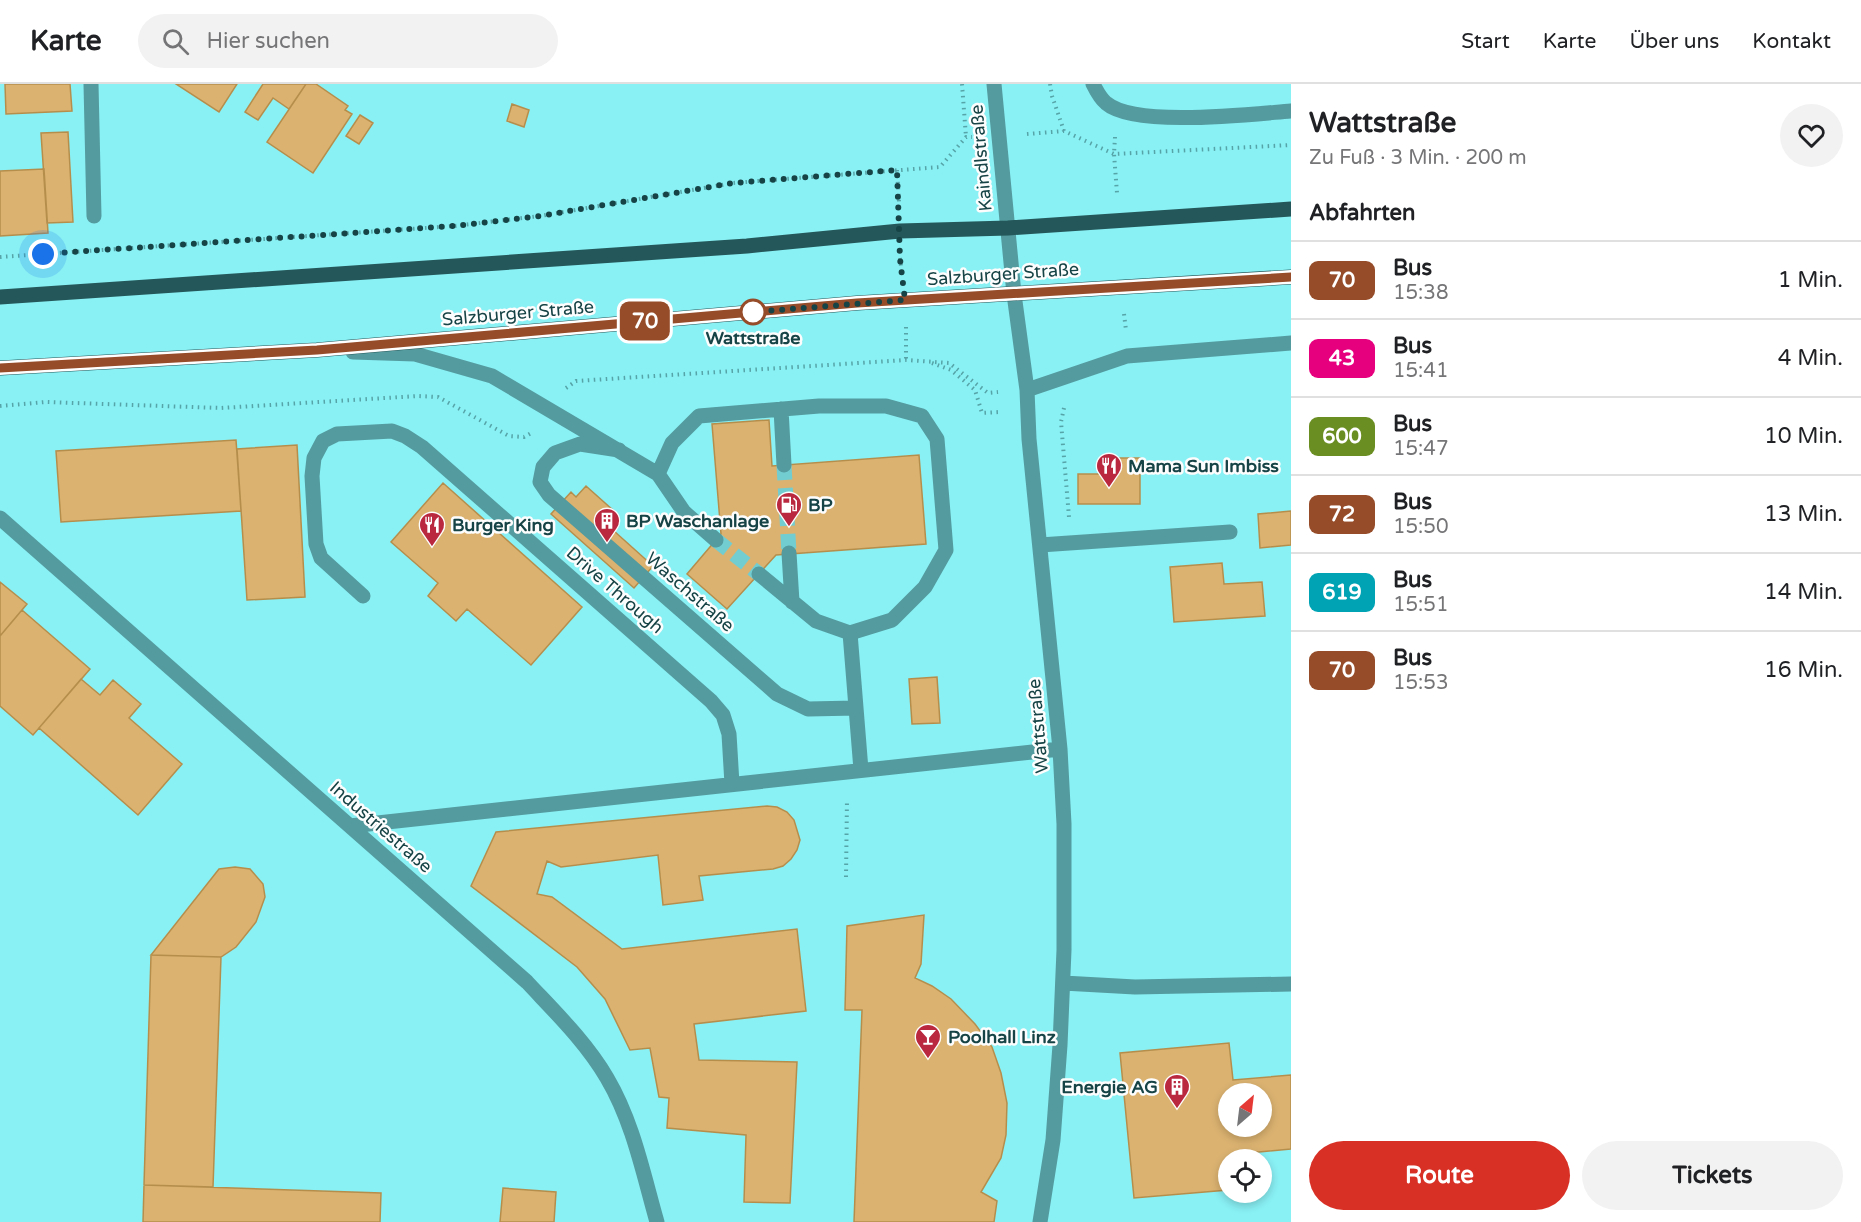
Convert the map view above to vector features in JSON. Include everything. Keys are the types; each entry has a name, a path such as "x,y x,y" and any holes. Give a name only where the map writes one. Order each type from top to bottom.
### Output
{"main road":[{"path":"0,297 747,246 900,231 1008,228 1291,209"},
{"name":"Salzburger Straße","path":"0,368 317,350 857,303 1291,277"}],"street":[{"path":"91,84 94,216"},
{"name":"Kaindlstraße","path":"994,84 1008,228"},
{"path":"1093,84 1106,104 1127,113 1170,118 1291,111"},
{"name":"Wattstraße","path":"1008,228 1027,390 1060,749 1064,825 1063,983 1053,1140 1040,1222"},
{"path":"1027,390 1127,356 1291,343"},
{"path":"317,350 415,354 492,376 658,474 684,512 716,540"},
{"path":"658,474 672,443 699,416 819,406 886,406 922,416 937,439 946,550 925,587 892,620 850,633 816,621 759,574"},
{"path":"781,409 784,465"},
{"name":"Drive Through","path":"363,596 321,558 316,544 312,476 314,458 323,441 337,434 392,431 422,447 711,701 723,715 729,734 732,784"},
{"name":"Waschstraße","path":"619,450 580,444 555,453 543,467 540,482 549,495 777,694 808,709 856,708"},
{"name":"Industriestraße","path":"0,518 527,982 572,1031 607,1077 630,1126 657,1222"},
{"path":"1040,545 1230,532"},
{"path":"789,554 792,602"},
{"path":"850,633 856,708 854,771"},
{"path":"350,826 1060,749"},
{"path":"1063,983 1135,987 1291,984"}],"path":[{"path":"962,84 966,137"},
{"path":"1050,84 1064,131 1114,154 1291,145"},
{"path":"0,258 454,226 540,216 733,183 897,170 900,259 905,300 906,360"},
{"path":"906,360 930,362 951,370 975,390 982,413 1064,407"},
{"path":"0,406 57,402 221,408 418,396 438,397 509,436 524,437 538,429 563,391 576,381 906,360 949,363 988,393 1027,390"},
{"path":"1067,400 1061,422 1071,543"},
{"path":"846,877 854,771"}],"building":[{"path":"5,84 70,84 72,111 6,114"},
{"path":"176,84 237,84 219,112"},
{"path":"263,84 306,84 289,109 273,98 258,120 245,112"},
{"path":"306,84 316,84 348,106 345,110 352,114 313,173 267,142"},
{"path":"512,104 529,110 524,127 507,121"},
{"path":"360,115 373,123 359,144 346,136"},
{"path":"68,132 73,222 47,223 41,133"},
{"path":"44,169 48,233 0,236 0,171"},
{"path":"769,420 772,466 919,455 926,544 776,555 727,609 687,574 721,534 712,424"},
{"path":"236,440 241,511 61,522 56,451"},
{"path":"297,445 305,597 247,600 237,449"},
{"name":"Mama Sun Imbiss","path":"1101,458 1140,458 1140,504 1078,504 1078,474 1101,474"},
{"path":"443,483 582,607 531,665 467,609 456,621 428,596 438,583 391,542"},
{"name":"BP Waschanlage","path":"586,486 614,511 604,522 653,566 634,588 551,514 571,492 576,497"},
{"path":"1291,511 1291,545 1260,548 1258,514"},
{"path":"1222,563 1224,584 1262,582 1265,616 1174,622 1170,567"},
{"path":"0,582 27,604 0,636"},
{"path":"22,610 90,669 33,735 0,706 0,636"},
{"path":"937,677 940,723 912,724 909,679"},
{"path":"81,679 100,695 113,680 141,704 129,718 182,764 138,815 39,728"},
{"path":"767,806 777,807 787,812 794,820 800,840 791,859 783,866 773,869 699,876 703,900 663,905 658,855 561,867 547,861 537,894 552,897 622,949 797,929 806,1011 694,1024 699,1060 797,1062 790,1203 744,1202 746,1135 667,1128 669,1098 659,1097 650,1048 630,1050 605,999 577,967 471,886 496,832"},
{"path":"235,867 250,869 263,884 265,897 256,922 236,947 221,957 151,955 219,869"},
{"name":"Poolhall Linz","path":"924,915 921,964 915,978 951,999 975,1024 992,1047 1001,1073 1007,1103 1006,1135 1001,1158 981,1192 997,1201 994,1222 854,1222 862,1010 845,1010 847,926"},
{"path":"151,955 221,957 213,1187 144,1185"},
{"name":"Energie AG","path":"1229,1043 1233,1080 1291,1075 1291,1149 1218,1149 1218,1191 1134,1198 1120,1053"},
{"path":"144,1185 381,1193 380,1222 143,1222"},
{"path":"503,1188 556,1192 554,1222 500,1222"}],"tunnel":[{"path":"784,465 789,553"},
{"path":"716,540 759,574"}],"bus line":[{"name":"70","path":"0,368 317,350 857,303 1291,277"}],"place":[{"name":"Wattstraße","path":"753,312"},
{"name":"Mama Sun Imbiss","path":"1109,489"},
{"name":"BP","path":"789,528"},
{"name":"BP Waschanlage","path":"607,544"},
{"name":"Burger King","path":"432,548"},
{"name":"Poolhall Linz","path":"928,1060"},
{"name":"Energie AG","path":"1177,1110"}],"route":[{"path":"43,254 454,226 540,216 733,183 897,170 900,259 905,300 753,312"}]}
